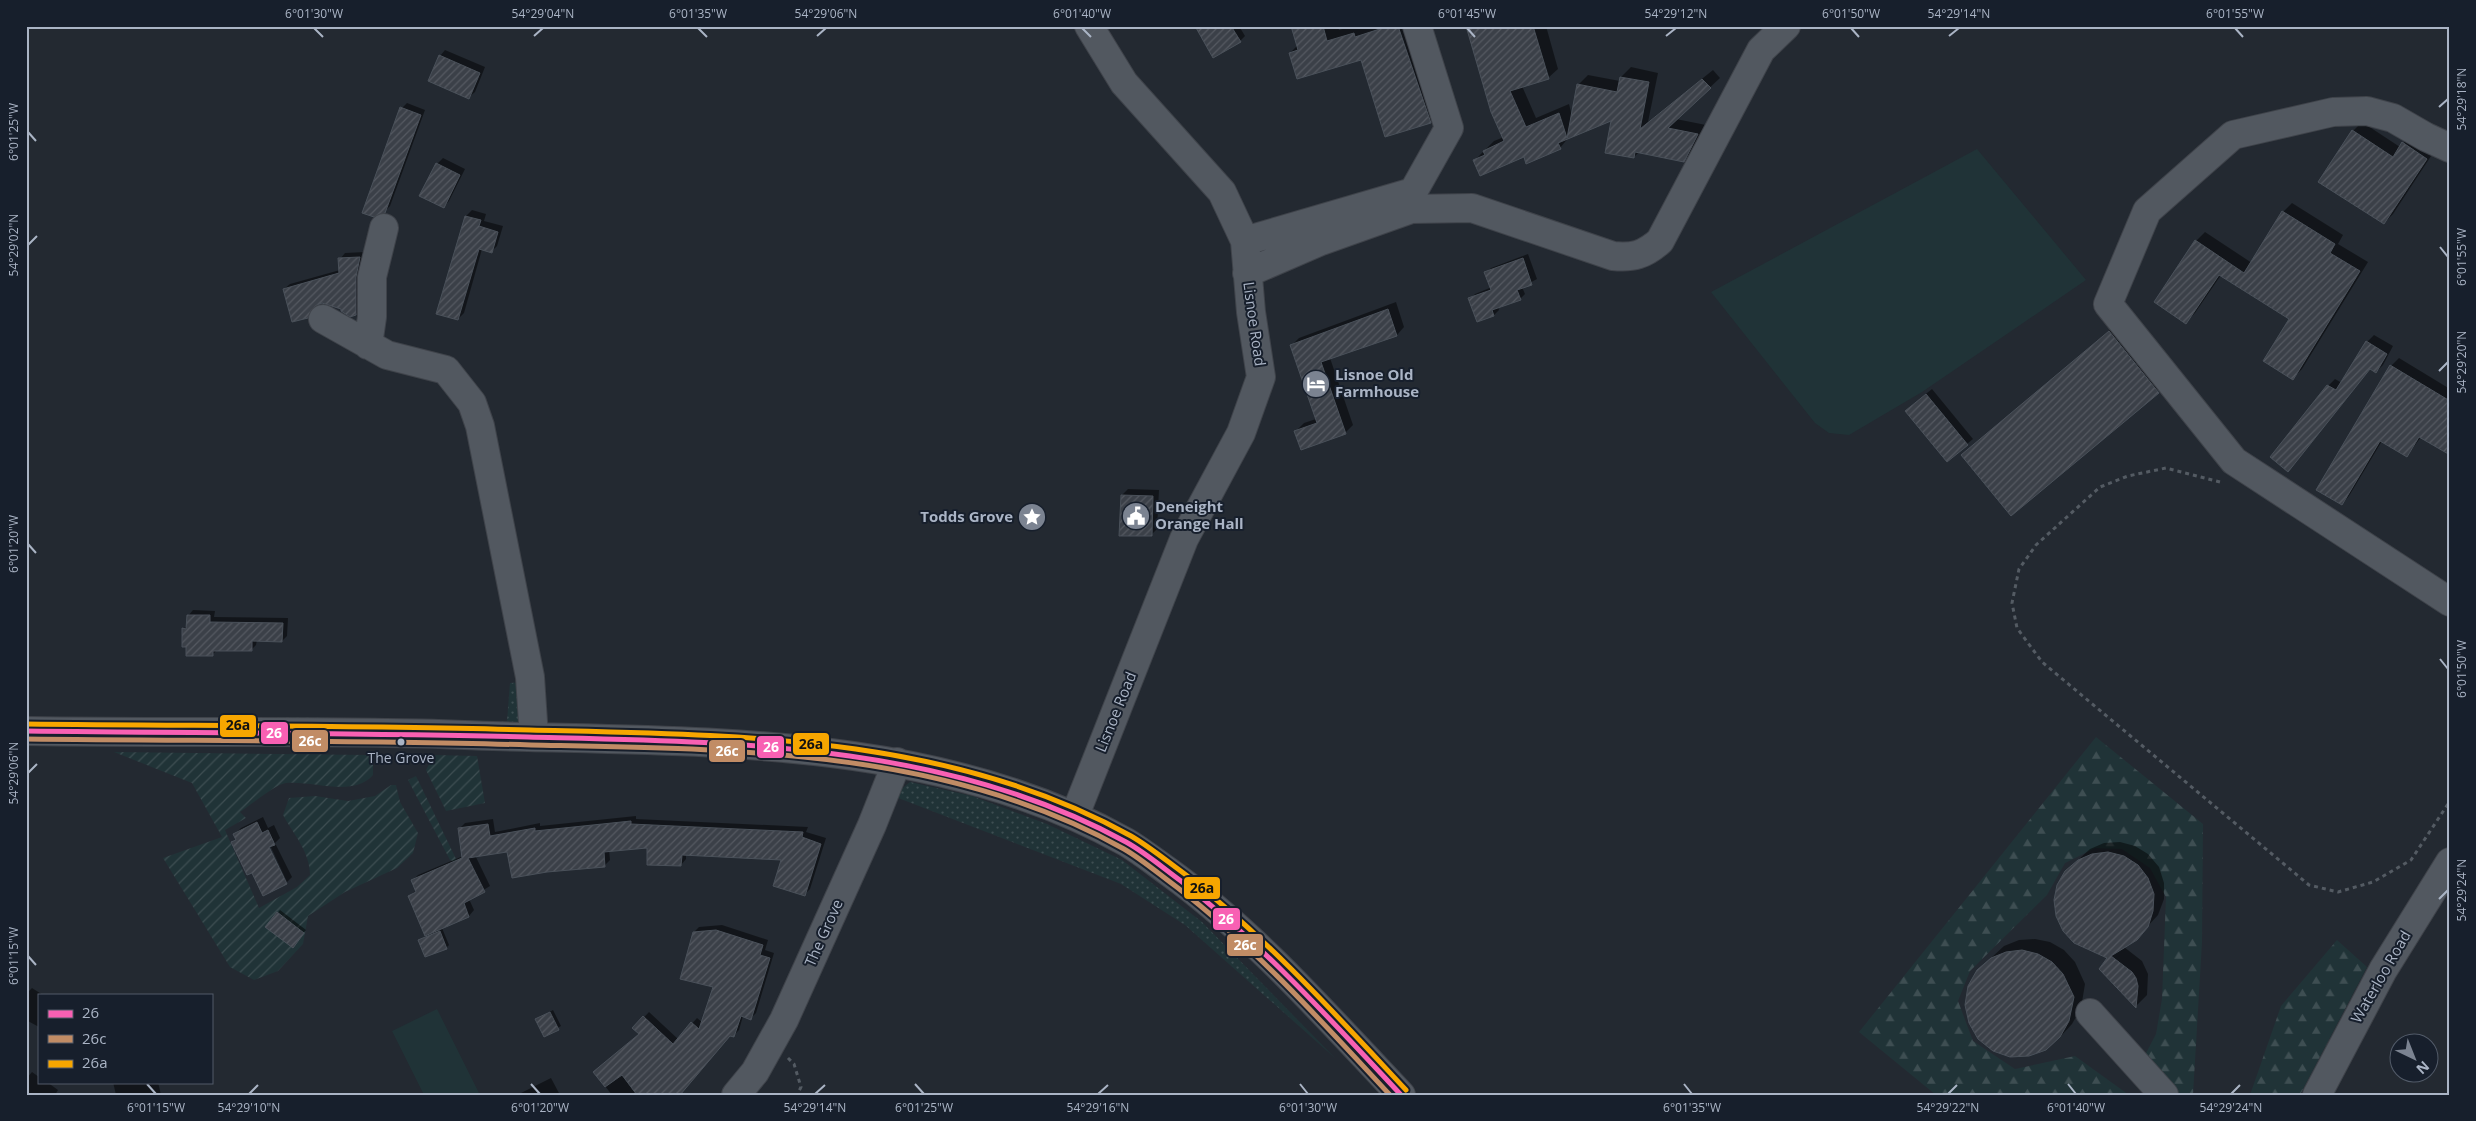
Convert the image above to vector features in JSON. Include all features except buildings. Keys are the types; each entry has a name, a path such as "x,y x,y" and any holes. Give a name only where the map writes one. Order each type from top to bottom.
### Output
{"street":[{"name":"Lisnoe Road","path":"1075,815 1184,539 1241,433 1261,377 1250,312 1245,241 1222,192 1124,83 1098,44 1089,26"},
{"path":"1245,241 1412,192 1450,128 1417,26"},
{"path":"1247,272 1321,241 1411,209 1472,208 1613,256 1629,258 1645,254 1660,241 1761,50 1786,26"},
{"path":"2450,148 2393,118 2367,110 2333,112 2233,135 2147,210 2108,304 2234,461 2450,602"},
{"path":"368,345 372,318 372,277 384,228"},
{"path":"323,318 386,355 446,370 472,403 480,426 530,677 534,737"},
{"path":"26,731 386,733 710,743 805,750 897,762 1004,789 1075,815 1130,844 1195,891 1254,940 1401,1095"},
{"name":"The Grove","path":"736,1095 755,1072 784,1020 872,825 897,762"},
{"name":"Waterloo Road","path":"2317,1095 2383,970 2450,862"},
{"path":"2090,1013 2164,1095"}],"path":[{"path":"2228,484 2166,468 2128,476 2100,488 2036,545 2019,569 2012,603 2017,628 2042,662 2309,885 2338,892 2373,882 2411,860 2450,801"},
{"path":"772,1041 794,1064 801,1087 797,1095"}],"green space":[{"path":"1977,149 2086,280 1922,392 1849,435 1829,433 1815,423 1711,292"},
{"path":"527,682 524,723 505,727 283,723 277,717 507,721 510,683"},
{"path":"2096,737 2203,824 2202,942 2193,1095 2151,1095 2145,1055 2156,1034 2162,999 2166,897 2150,868 2122,849 2095,848 2065,863 2047,895 1970,971 1958,1001 1973,1041 2015,1069 2075,1056 2129,1095 1936,1095 1859,1032"},
{"path":"114,752 368,755 373,762 373,775 365,782 355,786 344,787 297,783 282,784 240,812 246,818 225,830 259,908 297,887 310,875 307,859 301,844 283,815 289,798 315,796 348,801 375,796 391,785 396,785 400,802 418,833 413,853 397,868 345,892 308,916 303,944 278,971 254,980 230,967 163,858 222,837 192,783"},
{"path":"434,755 477,756 485,803 446,811 426,770"},
{"path":"416,776 458,863 450,860 408,780"},
{"path":"910,782 972,796 1047,824 1122,860 1202,922 1335,1058 1185,925 1121,884 893,796"},
{"path":"2337,940 2367,967 2300,1095 2250,1095 2281,1006"},
{"path":"437,1009 480,1095 424,1095 392,1031"}],"transit line":[{"name":"26a","path":"26,724 404,727 684,734 838,747 914,759 989,777 1061,802 1131,836 1186,875 1216,899 1273,951 1406,1090"},
{"name":"26","path":"26,731 403,735 681,741 758,746 834,754 910,766 984,784 1056,809 1126,842 1181,881 1240,930 1268,957 1401,1095"},
{"name":"26c","path":"26,739 405,742 606,746 759,753 835,761 910,773 984,791 1055,816 1124,849 1138,858 1207,911 1262,961 1289,987 1390,1095"}],"place":[{"name":"Lisnoe Old Farmhouse","path":"1316,384"},
{"name":"Deneight Orange Hall","path":"1136,516"},
{"name":"Todds Grove","path":"1032,517"},
{"name":"The Grove","path":"401,742"}]}
